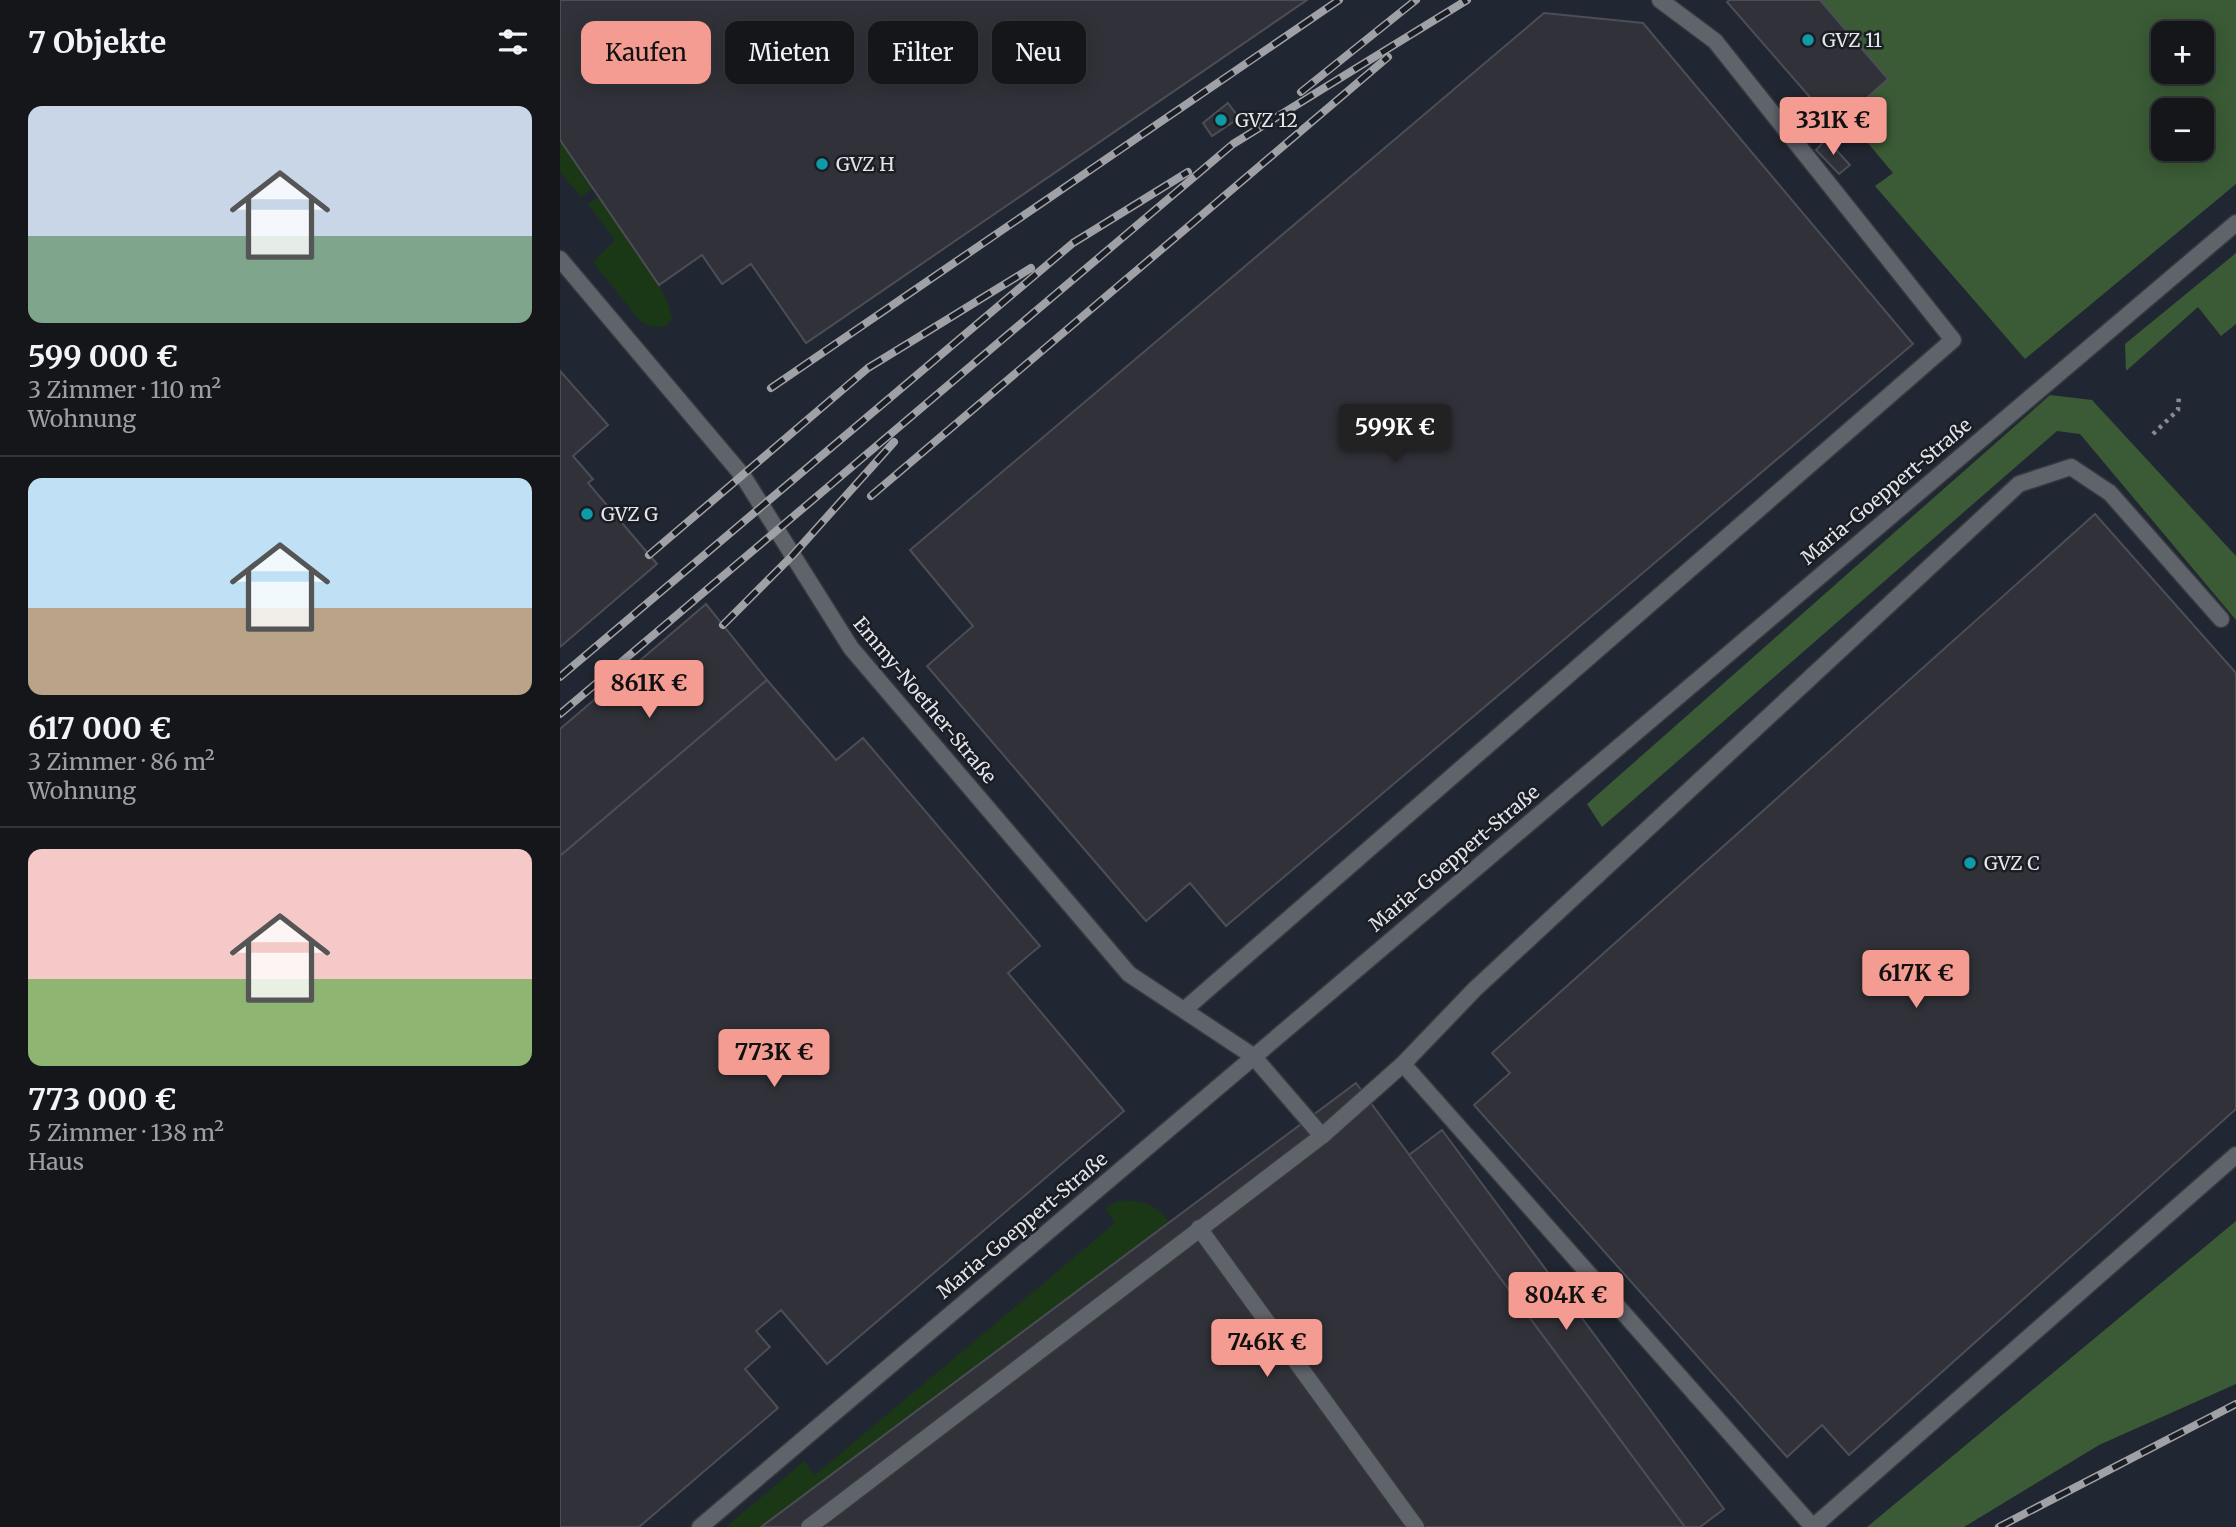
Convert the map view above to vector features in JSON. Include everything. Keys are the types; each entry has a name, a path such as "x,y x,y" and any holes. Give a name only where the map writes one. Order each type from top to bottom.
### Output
{"lane":[{"path":"1184,1010 1953,340 1715,41 1660,0"},
{"name":"Maria-Goeppert-Straße","path":"701,1527 2236,223"},
{"name":"Emmy-Noether-Straße","path":"560,259 743,476 851,648 1129,974 1253,1056 1322,1136"},
{"path":"809,1527 1322,1136 1404,1064 1475,989 2020,484 2071,467 2110,493 2221,619"},
{"path":"1404,1064 1813,1527 2236,1155"},
{"path":"1199,1228 1416,1527"}],"path":[{"path":"2153,434 2178,410 2179,396"}],"shaded area":[{"path":"560,0 2236,0 2236,1527 560,1527"}],"green space":[{"path":"1820,0 2236,0 2236,184 2025,359 1875,186 1893,173 1862,136 1874,127 1856,107 1888,79"},
{"path":"560,140 593,188 581,197 560,172"},
{"path":"598,197 652,272 661,289 672,320 664,327 650,326 640,321 593,262 615,240 588,204"},
{"path":"2236,253 2236,324 2221,336 2198,307 2126,371 2125,344"},
{"path":"2050,395 2092,400 2236,556 2236,620 2080,434 2057,431 1602,827 1587,804"},
{"path":"1117,1201 1147,1204 1159,1211 1169,1223 761,1527 726,1527 804,1461 815,1475 1115,1223 1105,1209"},
{"path":"2236,1221 2236,1384 2099,1445 1964,1527 1867,1527"}],"building":[{"name":"GVZ H","path":"560,0 1307,0 806,343 751,264 722,284 702,255 659,285 560,140"},
{"name":"GVZ 11","path":"1820,0 1888,79 1835,126 1727,2"},
{"path":"1544,13 1643,23 1913,344 1226,926 1190,883 1146,921 927,666 973,626 910,550"},
{"name":"GVZ 12","path":"1228,103 1239,118 1212,136 1203,123"},
{"path":"1826,139 1850,165 1839,174 1816,150"},
{"name":"GVZ G","path":"560,371 608,425 573,456 593,479 588,483 657,564 560,647"},
{"name":"GVZ C","path":"2095,514 2236,673 2236,1109 1849,1455 1822,1425 1787,1457 1474,1105 1510,1073 1492,1053"},
{"path":"706,604 767,680 560,856 560,729"},
{"path":"767,680 836,760 863,738 1040,946 1008,973 1124,1111 827,1364 781,1310 756,1331 770,1347 745,1369 778,1408 639,1527 560,1527 560,856"},
{"path":"1356,1083 1685,1527 761,1527"},
{"path":"1442,1130 1724,1509 1700,1527 1685,1527 1409,1155"}],"railway":[{"path":"771,388 1339,0"},
{"path":"1301,92 1416,0"},
{"path":"560,714 1233,144 1467,0"},
{"path":"871,496 1388,57"},
{"path":"560,677 1073,243 1188,172"},
{"path":"649,555 868,368 1031,268"},
{"path":"723,625 792,556 894,442"},
{"path":"1999,1527 2236,1404"}],"place":[{"name":"GVZ 11","path":"1808,40"},
{"name":"GVZ 12","path":"1221,120"},
{"name":"GVZ H","path":"822,164"},
{"name":"GVZ G","path":"587,514"},
{"name":"GVZ C","path":"1970,863"}]}
